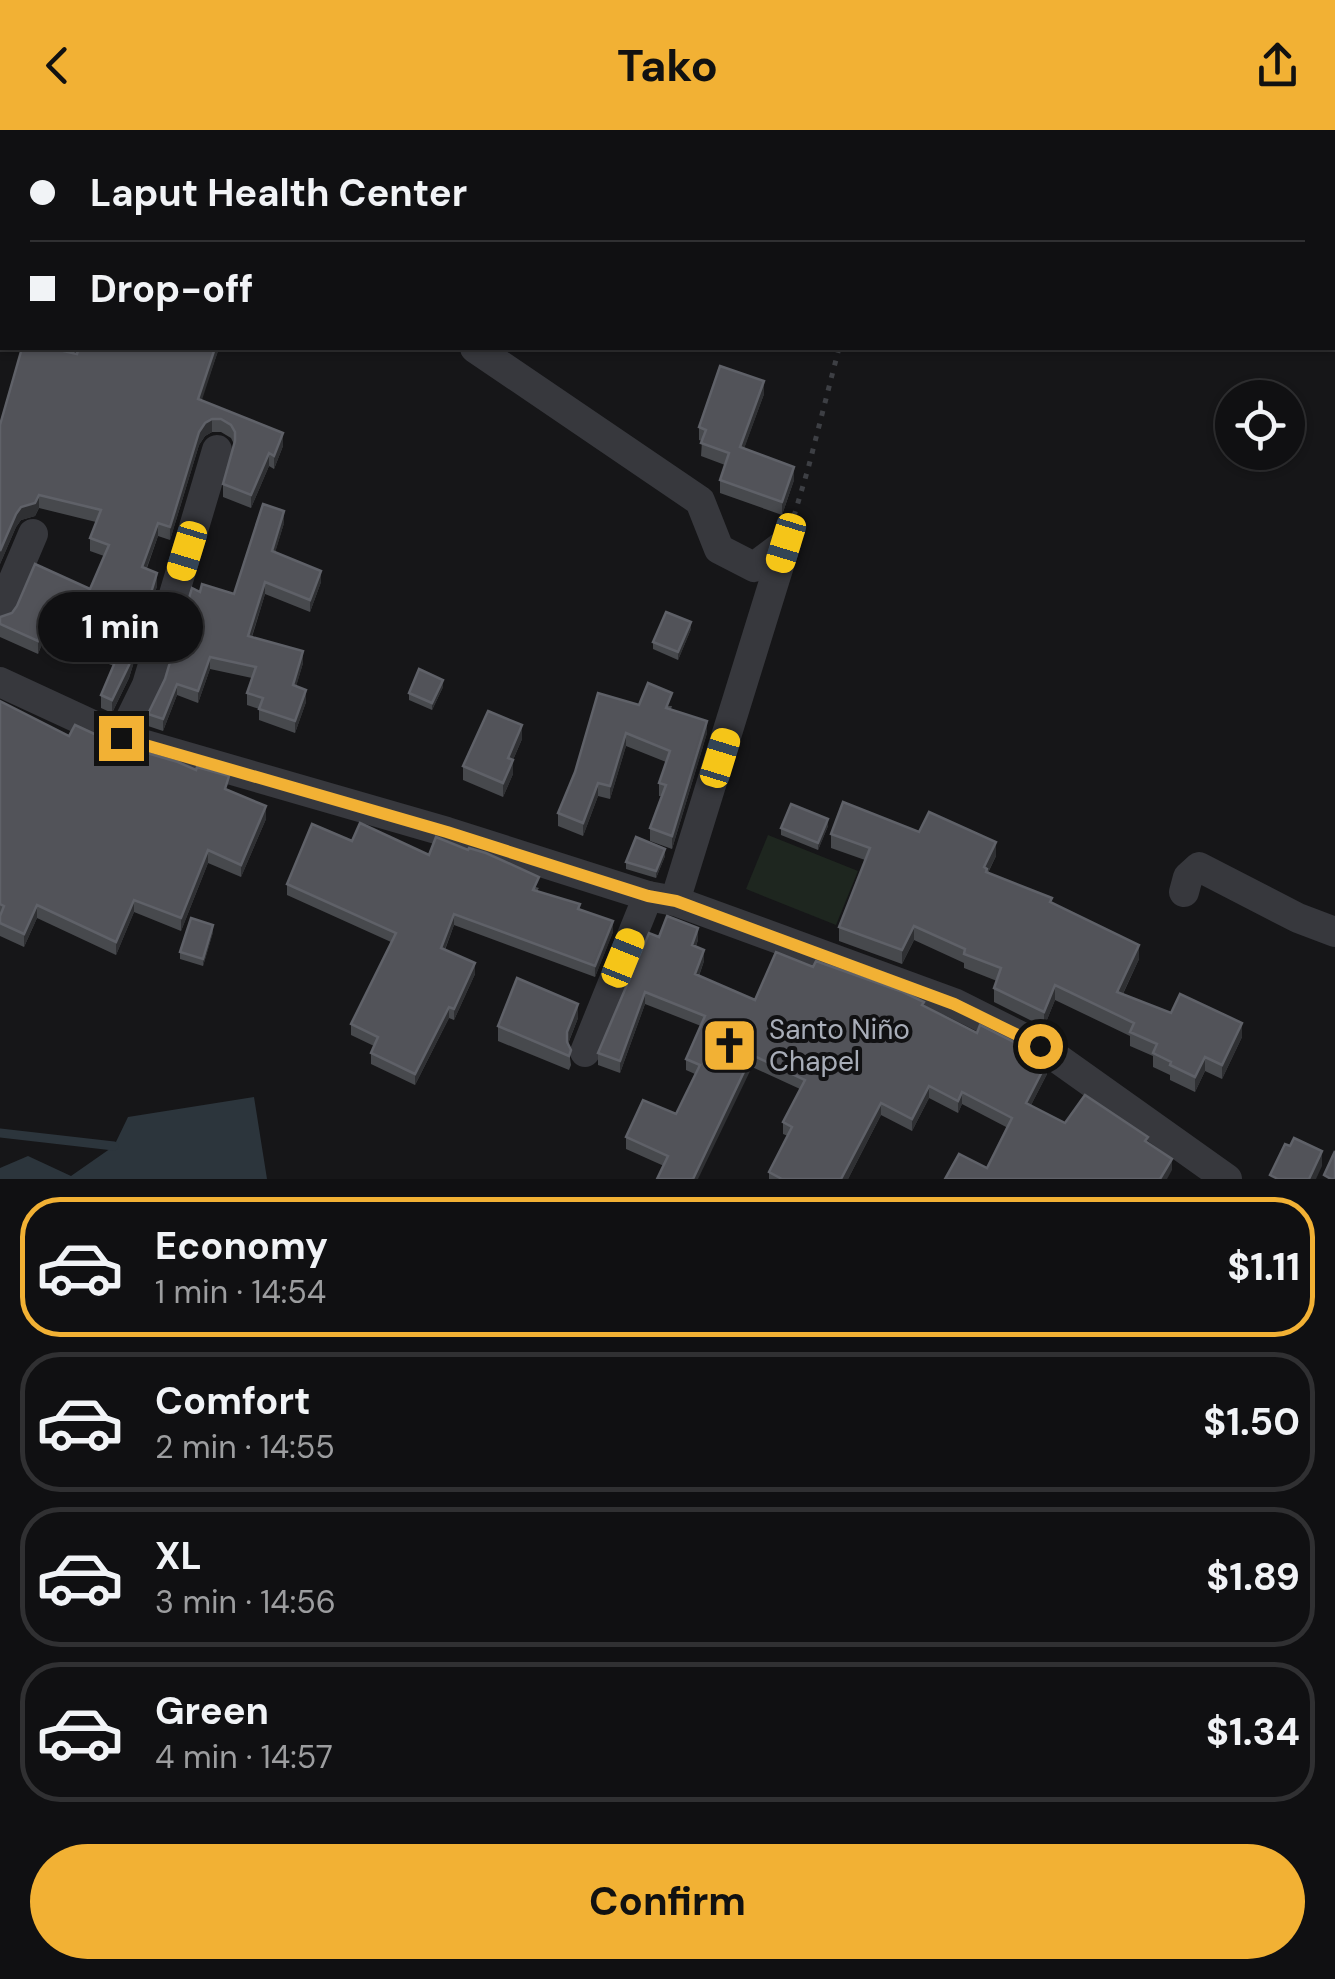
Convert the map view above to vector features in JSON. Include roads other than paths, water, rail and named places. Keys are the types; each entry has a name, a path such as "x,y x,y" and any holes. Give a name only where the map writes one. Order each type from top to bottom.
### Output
{"street":[{"path":"478,350 700,500 718,549 754,566 786,543 662,899 585,1052"},
{"path":"121,738 147,685 217,450"},
{"path":"0,612 34,534"},
{"path":"0,682 121,738 662,899 954,1004 1040,1046 1226,1179"},
{"path":"1184,892 1188,877 1199,868 1298,918 1335,932"}],"waterway":[{"path":"0,1133 114,1146"}],"place":[{"name":"Santo Niño Chapel","path":"730,1045"}]}
